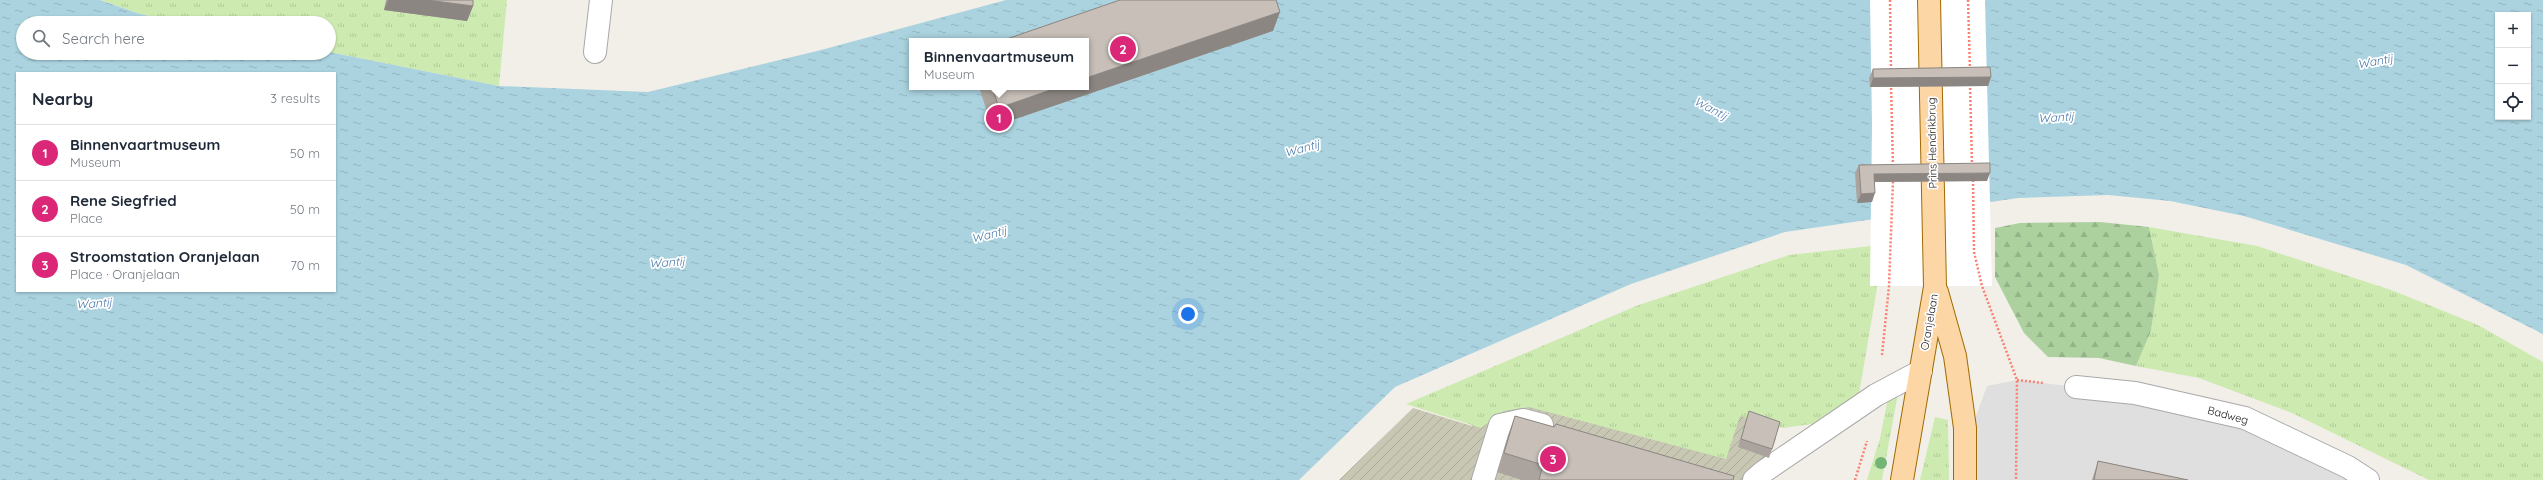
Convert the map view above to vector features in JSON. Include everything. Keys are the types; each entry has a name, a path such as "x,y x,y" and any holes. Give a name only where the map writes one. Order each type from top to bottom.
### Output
{"main road":[{"name":"Prins Hendrikbrug","path":"1930,0 1936,287"},
{"name":"Oranjelaan","path":"1902,480 1936,287"},
{"name":"Oranjelaan","path":"1936,287 1955,356 1965,428 1965,480"}],"street":[{"path":"595,52 601,0"},
{"path":"1754,480 1762,472 1876,395 1921,371"},
{"name":"Badweg","path":"2076,387 2135,393 2245,418 2348,467 2368,480"},
{"path":"1483,480 1500,425 1523,420 1561,431"}],"path":[{"path":"1889,286 1893,171 1890,0"},
{"path":"1968,0 1974,252 1982,286 2017,380 2016,480"}],"shaded area":[{"path":"2017,380 2076,387 2245,418 2367,480 1968,480 1972,427 1987,386"},
{"path":"1514,399 1726,410 1763,421 1776,439 1769,456 1771,480 1339,480 1413,408 1472,426 1475,415"}],"green space":[{"path":"101,0 507,0 499,86 336,53 336,16 150,16"},
{"path":"2100,222 2149,227 2159,275 2151,331 2136,366 2099,358 2048,357 2024,333 1995,277 1995,228 2020,223"},
{"path":"2149,227 2257,246 2394,291 2478,325 2543,362 2543,480 2429,480 2292,413 2199,378 2136,366 2151,331 2159,275"},
{"path":"1880,245 1878,282 1855,418 1783,428 1740,416 1726,459 1529,407 1504,411 1481,428 1406,404 1636,306 1789,255"},
{"path":"1889,393 1898,394 1882,480 1867,480 1880,438"},
{"path":"1935,417 1948,420 1949,480 1920,480"}],"water":[{"name":"Wantij","path":"0,0 100,0 150,16 16,16 16,60 336,60 336,53 499,86 648,92 821,50 1006,0 2543,0 2543,334 2406,265 2244,216 2170,201 2108,195 2018,198 1785,232 1631,284 1395,387 1299,480 0,480"}],"pier":[{"path":"1870,0 1985,0 1992,286 1870,286 1872,125"}],"building":[{"path":"427,0 473,0 473,6"},
{"path":"1120,0 1276,0 1280,12 1089,77 1089,38 1010,38"},
{"path":"1990,67 1991,77 1873,78 1873,69"},
{"path":"993,90 1050,90 999,108"},
{"path":"1990,163 1990,173 1874,174 1875,193 1861,194 1859,165"},
{"path":"1749,411 1780,422 1772,449 1741,439"},
{"path":"1515,416 1554,427 1556,424 1734,476 1733,480 1539,480 1543,465 1504,453"},
{"path":"2098,461 2188,480 2094,480"}],"place":[{"name":"Rene Siegfried","path":"1123,49"},
{"name":"Binnenvaartmuseum","path":"999,118"},
{"name":"Stroomstation Oranjelaan","path":"1553,459"}]}
